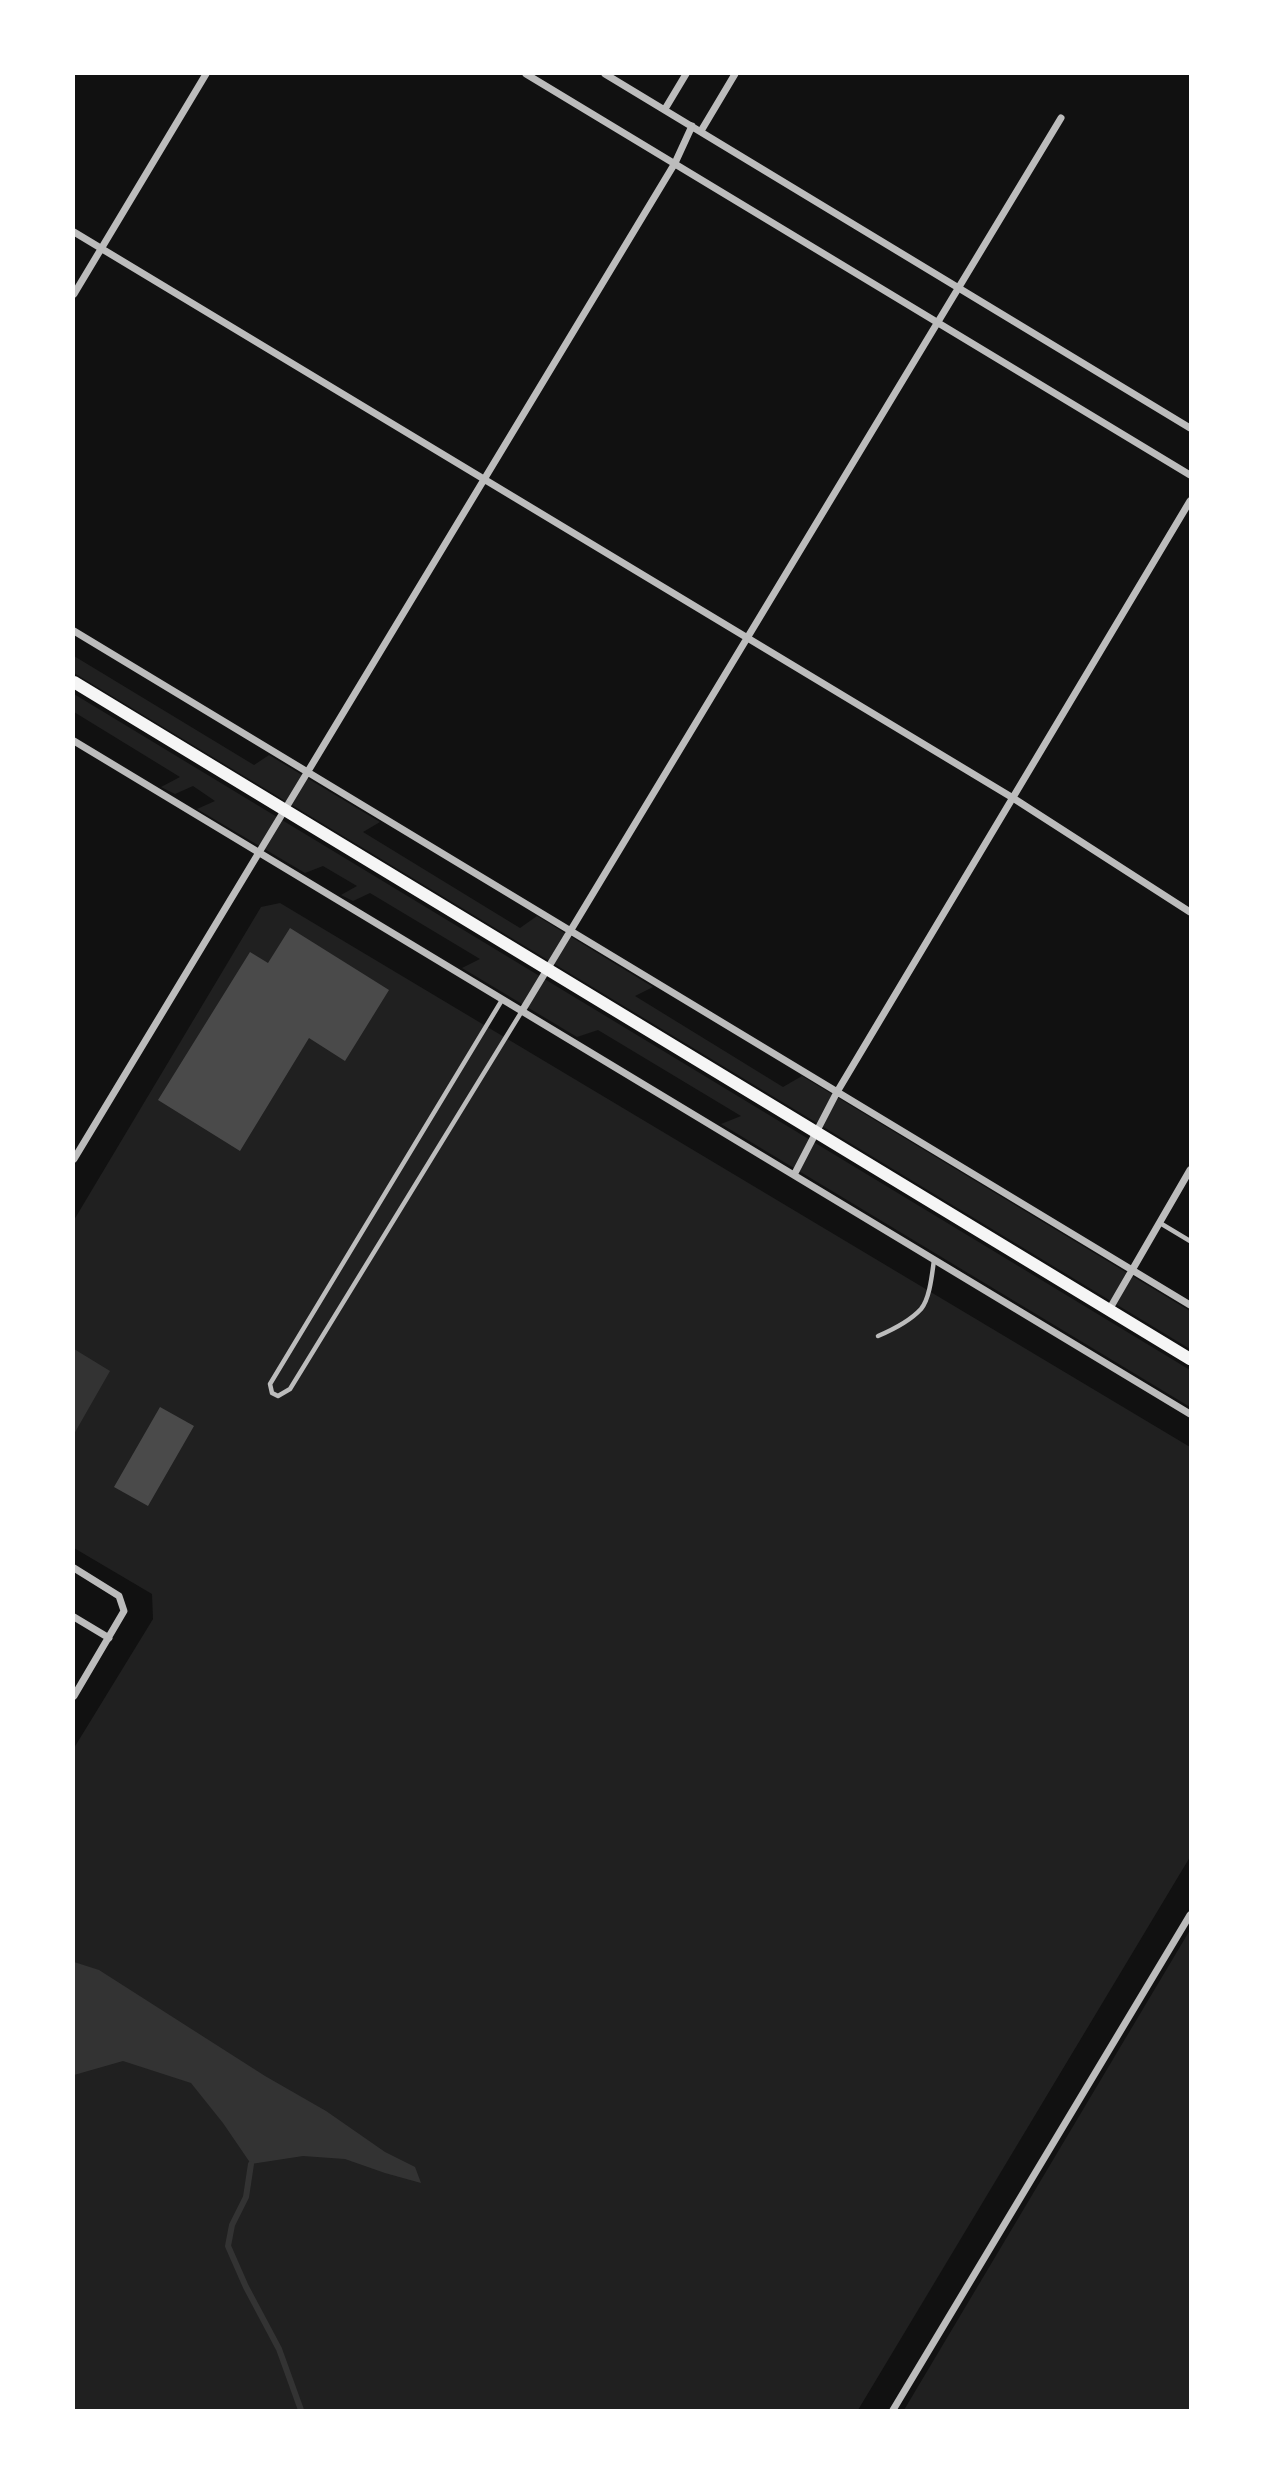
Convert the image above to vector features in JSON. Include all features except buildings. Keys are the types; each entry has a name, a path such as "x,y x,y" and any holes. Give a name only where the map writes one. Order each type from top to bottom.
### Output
{"main road":[{"path":"74,682 1191,1359"}],"street":[{"path":"74,294 206,74"},
{"path":"526,74 1191,475"},
{"path":"605,74 1191,428"},
{"path":"665,109 686,74"},
{"path":"701,131 735,74"},
{"path":"522,1011 1061,118"},
{"path":"74,1159 675,163 692,126"},
{"path":"74,232 1013,798 1191,912"},
{"path":"793,1175 837,1092 1191,502"},
{"path":"74,631 1191,1305"},
{"path":"74,741 1191,1414"},
{"path":"74,1138 83,1143"},
{"path":"1109,1310 1191,1170"},
{"path":"74,1568 119,1596 124,1611 74,1696"},
{"path":"74,1617 109,1638"},
{"path":"893,2410 1191,1915"}],"lane":[{"path":"502,1000 270,1384 272,1393 278,1396 290,1389 522,1011"},
{"path":"1160,1222 1191,1241"},
{"path":"878,1336 922,1308 934,1259"}],"shaded area":[{"path":"74,656 254,765 269,755 380,822 363,832 520,928 537,916 653,987 635,996 783,1087 802,1076 1190,1311 1190,1349 74,673"},
{"path":"74,694 1190,1370 1190,1407 721,1124 741,1116 598,1030 577,1037 462,968 480,959 370,893 353,901 341,895 357,886 323,866 305,873 197,809 215,801 193,786 175,794 161,787 180,777 74,712"},
{"path":"280,903 1190,1447 1190,1857 858,2410 74,2410 74,1748 153,1619 152,1594 74,1548 74,1220 261,907"},
{"path":"74,1349 110,1371 74,1434"},
{"path":"1190,1930 1190,2410 904,2410"},
{"path":"74,1962 99,1970 265,2076 326,2111 385,2152 415,2167 421,2183 345,2159 303,2156 251,2164 191,2083 123,2061 74,2075"}],"waterway":[{"path":"251,2164 246,2197 232,2225 228,2246 279,2349 301,2410"}]}
